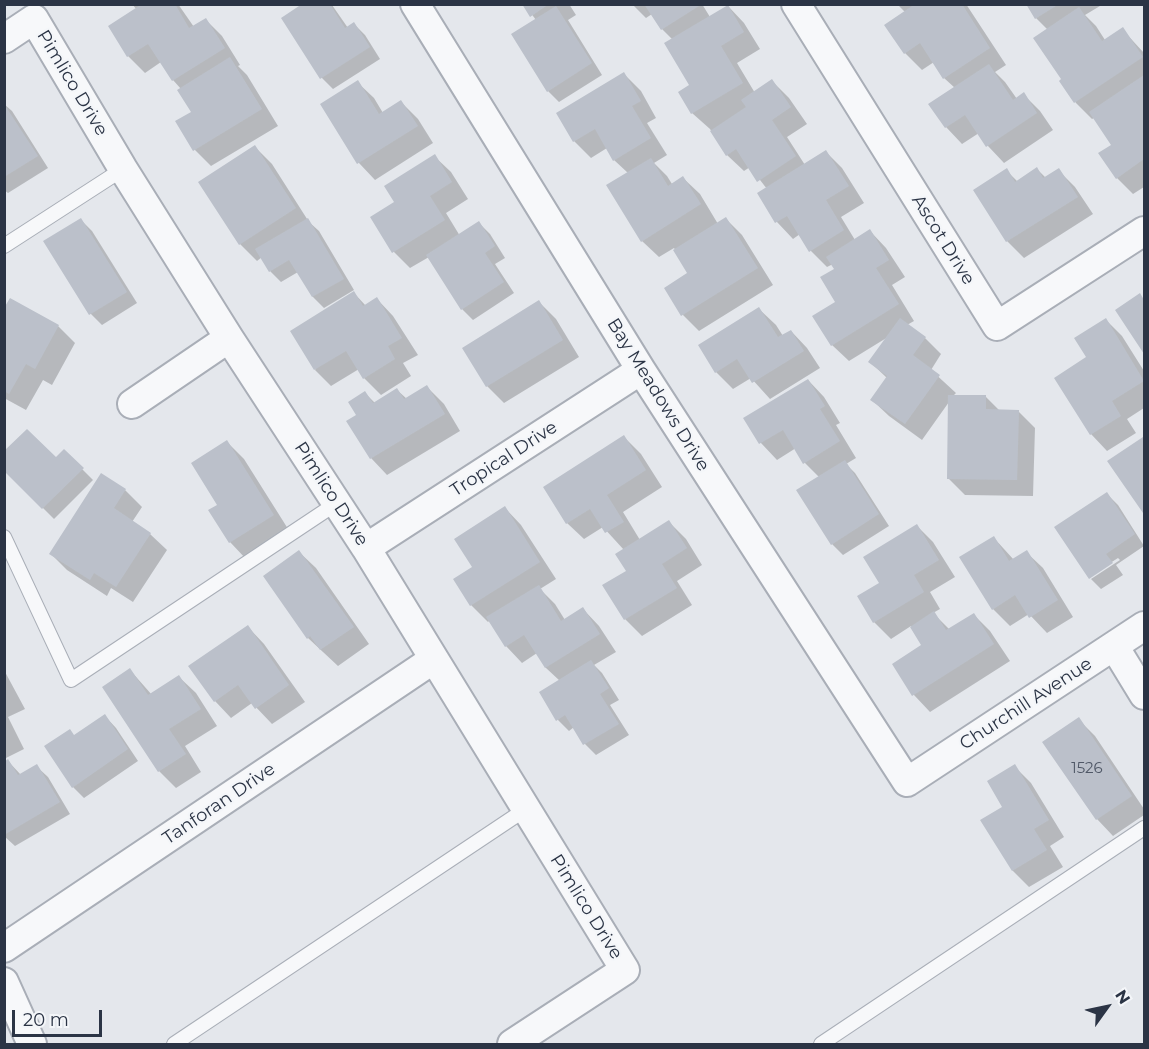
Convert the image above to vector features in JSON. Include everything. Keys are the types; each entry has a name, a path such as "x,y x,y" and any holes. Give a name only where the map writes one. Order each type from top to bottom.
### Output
{"street":[{"name":"Bay Meadows Drive","path":"415,4 641,370 907,782"},
{"name":"Ascot Drive","path":"796,4 997,326 1144,231"},
{"name":"Pimlico Drive","path":"4,39 34,20 123,169 366,548 625,970 512,1044"},
{"path":"132,404 230,338"},
{"name":"Tropical Drive","path":"366,548 641,370"},
{"name":"Churchill Avenue","path":"907,782 1144,626"},
{"path":"1114,646 1144,694"},
{"name":"Tanforan Drive","path":"4,948 434,659"},
{"path":"4,982 32,1044"}],"lane":[{"path":"4,246 123,169"},
{"path":"4,537 71,680 337,503"},
{"path":"174,1044 526,809"},
{"path":"821,1044 1144,828"}],"building":[{"path":"142,4 175,4 189,28 206,18 225,48 172,81 148,44 127,57 108,26"},
{"path":"302,4 330,4 345,28 354,22 370,47 320,79 281,18"},
{"path":"522,4 549,4 530,17"},
{"path":"644,4 698,4 699,6 661,30"},
{"path":"915,4 962,4 990,48 943,79 920,43 904,54 884,25"},
{"path":"1026,4 1059,4 1035,19"},
{"path":"728,5 744,32 721,46 743,83 691,114 678,92 689,85 664,43"},
{"path":"556,6 592,63 547,92 511,34"},
{"path":"1079,7 1102,41 1123,27 1143,57 1074,103 1059,81 1061,79 1033,38"},
{"path":"230,57 262,109 193,151 175,121 191,112 177,90"},
{"path":"989,64 1013,100 1024,92 1037,113 986,147 965,115 945,128 928,104"},
{"path":"624,72 641,101 632,106 651,138 613,161 595,129 573,142 556,113"},
{"path":"1144,75 1144,159 1116,179 1098,153 1111,145 1089,112"},
{"path":"772,79 791,107 772,120 796,156 757,182 736,149 726,156 710,131 746,107 741,100"},
{"path":"358,80 379,114 401,100 418,126 357,164 320,104"},
{"path":"4,104 38,156 4,177"},
{"path":"255,145 296,208 239,245 198,182"},
{"path":"826,150 849,186 826,200 844,230 809,252 787,216 775,223 757,193"},
{"path":"435,154 452,182 430,196 445,220 392,253 370,217 394,202 384,186"},
{"path":"651,158 668,186 683,176 701,204 641,242 606,185"},
{"path":"1037,167 1043,178 1059,168 1078,197 1006,242 973,190 1007,168 1015,182"},
{"path":"726,217 758,268 681,316 664,288 687,273 673,250"},
{"path":"81,218 127,292 89,315 43,241"},
{"path":"308,218 344,279 312,297 289,260 269,272 255,249"},
{"path":"479,221 495,246 485,253 504,282 461,310 426,255"},
{"path":"870,229 889,260 876,268 899,304 831,346 812,316 835,302 820,277 834,269 826,257"},
{"path":"354,291 363,306 377,297 402,338 388,346 395,359 363,379 346,351 314,370 290,331"},
{"path":"1140,293 1144,300 1144,354 1115,310"},
{"path":"10,298 59,325 35,369 26,364 9,394 4,391 4,308"},
{"path":"539,300 563,340 486,387 462,348"},
{"path":"759,307 778,337 791,330 804,351 752,383 737,359 715,373 698,345"},
{"path":"900,318 926,337 913,355 940,375 905,424 870,400 887,376 868,362"},
{"path":"1106,318 1144,381 1112,401 1121,416 1090,435 1054,378 1086,357 1074,338"},
{"path":"808,379 825,406 820,409 840,441 803,464 783,430 759,444 743,418"},
{"path":"427,385 445,414 370,459 346,421 356,415 348,402 365,391 373,403 397,388 404,399"},
{"path":"948,395 986,395 986,409 1019,410 1017,480 947,479"},
{"path":"27,429 56,457 64,449 84,468 42,509 4,471 4,451"},
{"path":"624,435 646,470 607,495 624,522 605,533 590,509 566,524 543,487"},
{"path":"1143,437 1144,439 1143,513 1107,461"},
{"path":"227,440 274,515 229,543 208,510 217,505 191,463"},
{"path":"845,460 879,514 831,545 796,490"},
{"path":"101,473 126,489 114,508 151,533 116,587 94,573 90,580 49,554"},
{"path":"1107,492 1135,534 1106,554 1113,563 1089,579 1054,527"},
{"path":"505,506 540,562 470,606 453,579 472,567 454,539"},
{"path":"669,520 687,548 662,564 677,588 624,620 602,585 626,571 615,554"},
{"path":"917,524 939,560 914,575 924,592 873,623 857,596 879,583 863,557"},
{"path":"994,536 1009,561 1027,550 1058,600 1029,618 1015,595 992,610 959,557"},
{"path":"299,550 354,627 320,650 310,636 307,639 263,576"},
{"path":"539,585 561,621 583,607 600,634 545,668 524,635 505,647 486,617"},
{"path":"934,611 946,630 974,613 994,644 912,696 892,664 921,645 910,627"},
{"path":"248,625 289,685 255,709 238,685 214,702 188,666"},
{"path":"591,660 609,688 600,694 619,724 583,745 565,715 556,721 539,692"},
{"path":"130,668 148,695 179,675 201,709 169,729 186,754 158,772 102,687"},
{"path":"105,714 128,749 72,788 44,746 70,729 74,735"},
{"path":"1079,717 1132,796 1096,820 1042,742"},
{"path":"8,759 18,775 37,764 60,802 4,835 4,762"},
{"path":"1015,764 1049,820 1034,829 1047,850 1012,871 980,820 1002,807 987,781"}]}
